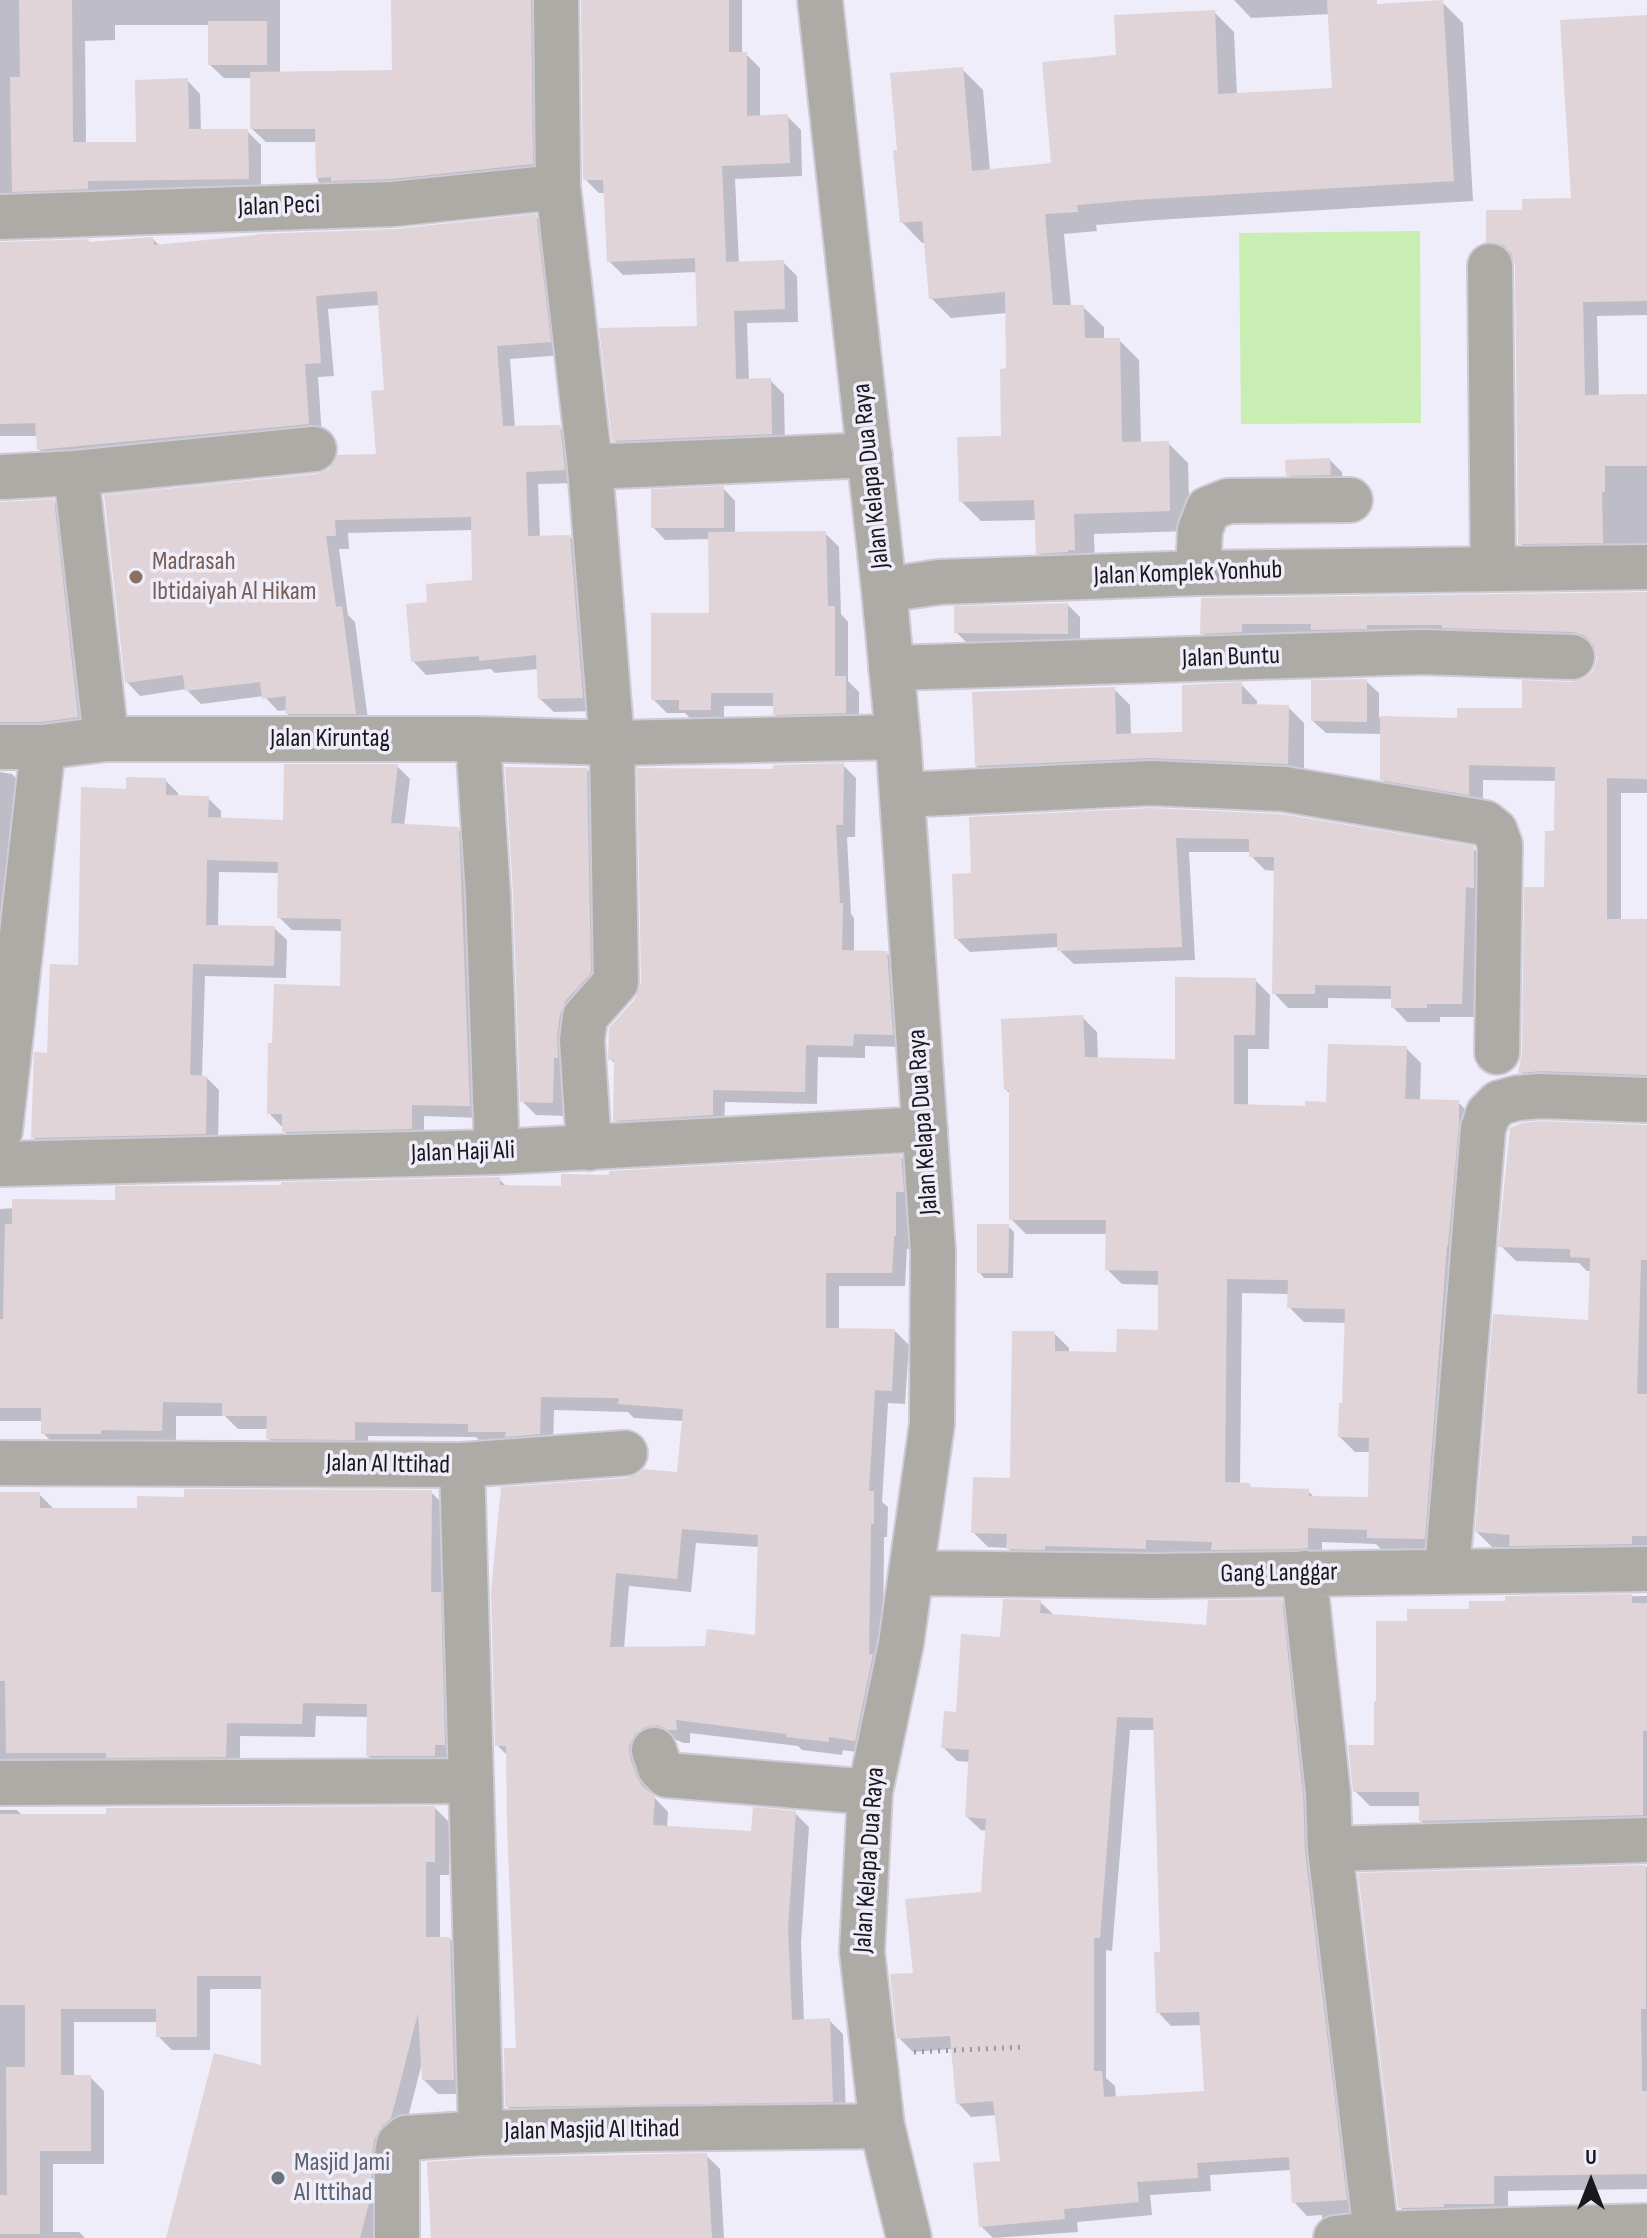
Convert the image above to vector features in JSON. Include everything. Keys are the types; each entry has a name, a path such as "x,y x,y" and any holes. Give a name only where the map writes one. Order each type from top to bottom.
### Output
{"street":[{"path":"556,0 558,187 590,467 612,743 616,982 585,1017 582,1040 589,1148"},
{"name":"Jalan Kelapa Dua Raya","path":"820,0 898,737 933,1252 932,1424 901,1644 870,1792 862,1952 882,2126 909,2238"},
{"name":"Jalan Peci","path":"0,217 393,204 558,187"},
{"path":"1490,266 1493,568"},
{"path":"0,477 76,473 314,449"},
{"path":"590,467 870,455"},
{"path":"0,747 43,747 106,739 76,473"},
{"path":"1198,573 1200,530 1208,509 1228,501 1350,500"},
{"name":"Jalan Komplek Yonhub","path":"884,590 939,582 1198,573 1647,567"},
{"name":"Jalan Buntu","path":"891,668 1422,652 1572,657"},
{"name":"Jalan Kiruntag","path":"106,739 478,739 612,743 898,737"},
{"path":"478,739 488,895 497,1152"},
{"path":"0,1131 43,747"},
{"path":"902,795 1166,783 1284,789 1485,823 1495,831 1500,845 1497,1052"},
{"path":"1447,1572 1483,1129 1488,1114 1499,1103 1517,1098 1647,1100"},
{"name":"Jalan Haji Ali","path":"0,1164 497,1152 925,1129"},
{"path":"462,1465 625,1453"},
{"name":"Jalan Al Ittihad","path":"0,1463 462,1465 481,2133"},
{"name":"Gang Langgar","path":"911,1573 1153,1576 1647,1569"},
{"path":"1304,1573 1328,1793 1356,2236 1621,2230"},
{"path":"654,1750 660,1768 667,1775 870,1792"},
{"path":"0,1783 470,1781"},
{"path":"1330,1849 1647,1840"},
{"name":"Jalan Masjid Al Itihad","path":"397,2238 397,2155 399,2144 406,2138 635,2129 882,2126"}],"path":[{"path":"873,2054 1025,2047"}],"green space":[{"path":"1420,231 1421,423 1241,424 1239,233"}],"building":[{"path":"19,0 72,0 73,142 136,142 135,80 188,78 189,129 248,129 249,179 88,181 88,189 12,192 10,77 20,77"},
{"path":"391,0 531,0 533,164 391,179 331,181 331,177 316,178 315,129 250,129 250,72 392,70"},
{"path":"581,0 729,0 729,52 747,52 747,116 788,114 790,163 722,166 726,262 784,260 785,309 734,311 736,379 771,378 772,434 612,441 599,328 697,326 695,258 607,262 603,180 583,180"},
{"path":"1327,0 1377,0 1377,4 1443,0 1454,181 1134,200 1077,205 1078,212 1045,214 1053,305 1084,305 1085,338 1120,338 1122,442 1169,441 1170,511 1074,514 1075,550 1036,554 1034,500 959,502 957,437 1001,436 1000,369 1006,368 1005,292 929,299 922,221 900,223 890,73 963,67 972,171 1051,163 1042,62 1116,55 1114,15 1215,10 1218,94 1332,88"},
{"path":"1647,15 1647,301 1583,302 1585,395 1647,394 1647,466 1605,466 1603,543 1518,544 1515,266 1512,254 1503,245 1486,242 1486,210 1522,210 1522,199 1571,198 1560,20"},
{"path":"208,21 267,21 267,65 208,65"},
{"path":"536,214 551,342 497,346 503,426 560,425 565,470 526,472 528,536 570,535 583,698 538,699 536,655 479,661 479,656 411,662 406,604 427,602 426,584 472,580 471,517 335,520 336,536 326,536 336,607 342,606 356,714 285,714 286,696 262,699 260,682 185,691 183,675 125,683 104,495 316,474 329,469 338,455 376,454 371,391 384,390 377,291 316,296 321,363 305,364 309,424 37,450 35,423 0,424 0,242 89,239 89,242 153,237 154,245 257,234 395,229"},
{"path":"1330,458 1331,475 1286,476 1285,460"},
{"path":"724,486 724,528 651,528 651,489"},
{"path":"54,499 78,717 41,722 0,722 0,502"},
{"path":"826,531 828,606 835,606 835,676 846,676 846,713 773,715 773,693 711,693 711,710 679,710 679,700 651,700 651,613 709,613 708,532"},
{"path":"1647,592 1647,779 1607,778 1607,919 1647,919 1647,1075 1518,1073 1522,1052 1524,887 1544,887 1545,831 1554,831 1555,767 1469,765 1469,795 1380,780 1380,716 1457,718 1457,708 1522,708 1522,680 1571,682 1583,679 1593,671 1597,659 1594,645 1584,635 1573,632 1442,628 1442,625 1367,625 1367,629 1311,630 1311,624 1242,624 1242,632 1200,634 1201,598"},
{"path":"1068,603 1068,634 954,633 954,606"},
{"path":"1367,679 1367,722 1311,721 1311,680"},
{"path":"1242,682 1242,704 1289,705 1288,764 1150,758 975,766 972,692 1115,687 1116,734 1182,732 1182,685"},
{"path":"844,763 843,825 836,825 840,903 843,903 842,950 887,951 893,1035 854,1034 853,1046 806,1045 805,1092 713,1090 713,1115 613,1121 614,1060 608,1060 609,1028 635,999 641,982 637,768 773,769 773,765"},
{"path":"284,764 398,764 391,823 459,827 470,1106 412,1105 412,1129 282,1132 282,1114 267,1114 268,1043 272,1043 274,984 340,986 341,919 277,918 278,862 207,860 206,925 275,926 274,966 193,964 190,1075 207,1076 206,1134 31,1138 34,1052 47,1053 50,964 78,965 81,787 126,789 126,777 166,778 166,795 209,796 208,817 283,820"},
{"path":"505,767 587,768 591,973 566,1000 560,1014 558,1058 554,1058 553,1103 520,1102"},
{"path":"1151,808 1281,814 1474,846 1474,888 1466,887 1462,1004 1391,1008 1391,986 1315,985 1315,994 1272,994 1274,857 1249,857 1249,839 1176,838 1182,947 1057,951 1057,933 954,939 952,874 971,873 969,817"},
{"path":"1175,977 1256,978 1255,1035 1234,1035 1234,1104 1305,1106 1305,1101 1326,1102 1328,1044 1407,1046 1405,1099 1459,1100 1425,1539 1367,1538 1367,1530 1308,1528 1308,1548 1297,1549 1211,1550 1212,1542 1146,1540 1146,1549 1045,1546 1045,1550 1006,1549 1007,1534 971,1533 973,1477 1010,1478 1012,1331 1055,1331 1055,1351 1116,1352 1117,1329 1158,1330 1158,1271 1105,1270 1106,1220 1009,1220 1009,1090 1004,1090 1001,1019 1083,1015 1085,1057 1175,1059","holes":["1227,1279 1288,1280 1287,1308 1345,1309 1338,1437 1369,1438 1368,1497 1309,1496 1309,1489 1250,1487 1250,1483 1225,1482"]},
{"path":"1521,1123 1647,1125 1647,1260 1641,1260 1637,1394 1647,1394 1647,1536 1632,1536 1632,1544 1509,1546 1510,1535 1475,1532 1493,1314 1588,1320 1590,1258 1570,1257 1570,1249 1498,1247 1510,1128"},
{"path":"901,1155 904,1192 896,1192 892,1273 826,1273 826,1328 895,1329 892,1391 875,1390 869,1491 874,1491 869,1654 873,1654 855,1741 829,1737 829,1742 786,1737 786,1734 676,1720 677,1730 658,1725 645,1727 635,1734 629,1746 637,1777 642,1786 655,1796 653,1825 751,1831 753,1807 796,1811 788,1928 792,2020 830,2018 833,2102 505,2107 504,2048 516,2048 506,1746 495,1746 491,1592 501,1487 627,1478 644,1469 677,1472 683,1409 618,1404 619,1398 541,1397 540,1434 505,1437 506,1432 468,1432 468,1424 355,1422 355,1440 266,1439 267,1416 222,1416 222,1403 163,1402 162,1431 101,1430 101,1434 41,1434 41,1408 0,1408 0,1319 3,1319 5,1224 12,1224 12,1199 115,1200 115,1186 281,1185 281,1182 500,1177 500,1185 561,1186 561,1174 609,1175 609,1171","holes":["682,1529 758,1535 755,1635 707,1629 705,1646 610,1647 616,1573 677,1579"]},
{"path":"977,1224 1009,1224 1008,1273 977,1273"},
{"path":"184,1489 432,1490 431,1592 441,1592 445,1745 435,1745 435,1756 366,1756 367,1704 303,1703 302,1724 227,1723 226,1757 106,1758 106,1753 6,1753 5,1681 0,1681 0,1492 40,1492 40,1508 137,1508 137,1496 184,1497"},
{"path":"1632,1594 1632,1603 1647,1603 1647,1731 1643,1731 1643,1815 1419,1821 1419,1792 1353,1792 1348,1745 1374,1745 1376,1621 1407,1621 1407,1609 1469,1609 1469,1601 1505,1601 1505,1596"},
{"path":"1003,1599 1041,1600 1040,1613 1206,1625 1208,1600 1282,1599 1303,1795 1305,1852 1347,2200 1292,2203 1289,2157 1197,2163 1198,2178 1137,2182 1139,2202 1064,2209 1065,2219 979,2227 973,2163 1000,2161 993,2101 956,2104 950,2036 897,2039 890,1974 913,1973 905,1899 981,1892 986,1819 965,1817 969,1750 941,1748 944,1711 956,1712 961,1634 1000,1637","holes":["1117,1717 1153,1718 1160,1952 1154,1952 1156,2013 1199,2012 1204,2091 1104,2097 1102,2071 1094,2071 1094,1938 1100,1938"]},
{"path":"435,1806 435,1862 426,1862 426,1937 450,1937 454,2080 422,2080 418,2013 391,2118 374,2140 372,2191 360,2238 166,2238 214,2053 261,2065 261,1976 197,1976 197,2037 156,2037 156,2009 61,2009 61,2075 91,2075 91,2151 40,2151 40,2234 0,2234 0,2195 7,2195 6,2067 25,2067 25,2005 0,2005 0,1814 106,1814 106,1808"},
{"path":"1646,1865 1646,2009 1641,2009 1642,2091 1647,2091 1647,2174 1494,2176 1494,2204 1398,2208 1358,1873"},
{"path":"707,2153 712,2238 431,2238 427,2162"}],"place":[{"name":"Madrasah Ibtidaiyah Al Hikam","path":"136,577"},
{"name":"Masjid Jami Al Ittihad","path":"278,2178"}]}
